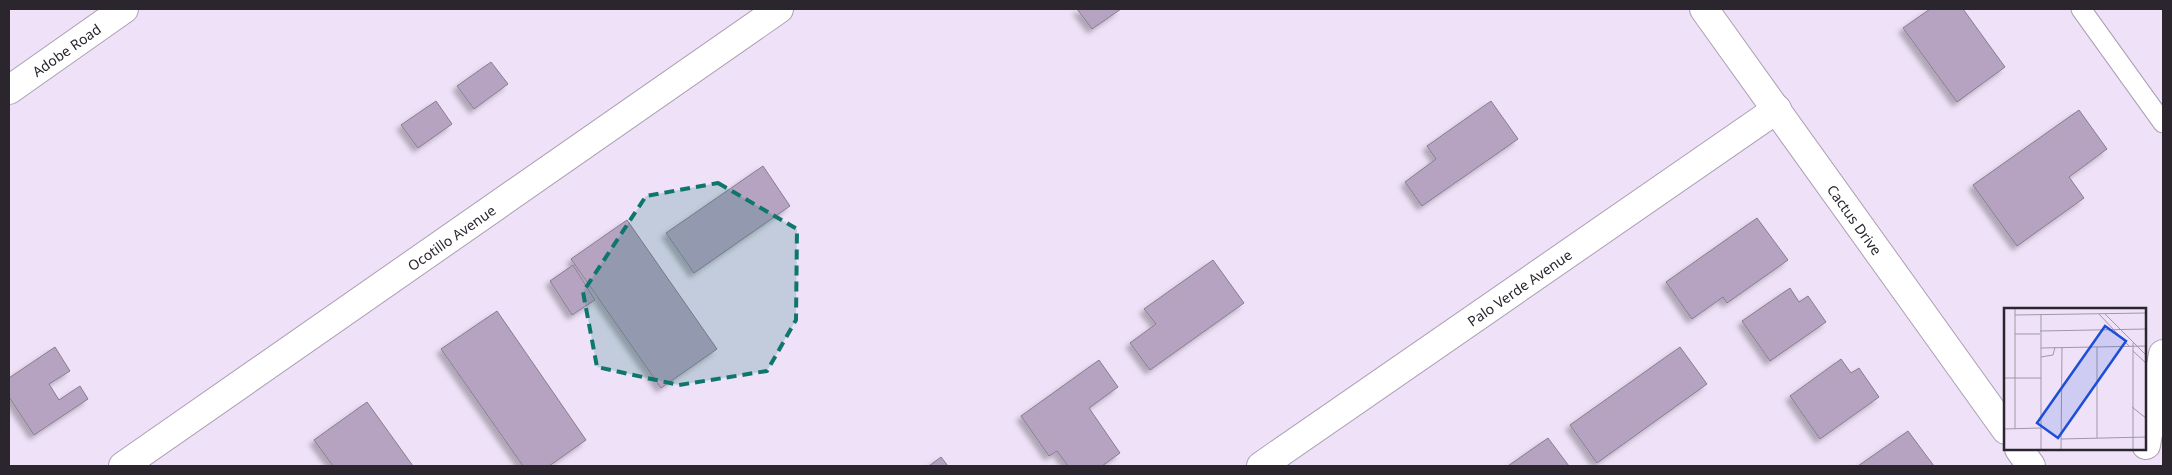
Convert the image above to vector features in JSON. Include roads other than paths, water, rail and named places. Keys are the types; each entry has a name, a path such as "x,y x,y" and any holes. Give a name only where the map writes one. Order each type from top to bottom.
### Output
{"street":[{"name":"Adobe Road","path":"9,90 124,9"},
{"name":"Ocotillo Avenue","path":"123,466 779,9"},
{"name":"Cactus Drive","path":"1704,9 1778,109 2004,427"},
{"name":"Palo Verde Avenue","path":"1262,466 1778,109"},
{"path":"2147,437 2163,354"},
{"path":"2020,450 2031,466"},
{"path":"2142,466 2145,450"}],"lane":[{"path":"2081,9 2163,122"}]}
